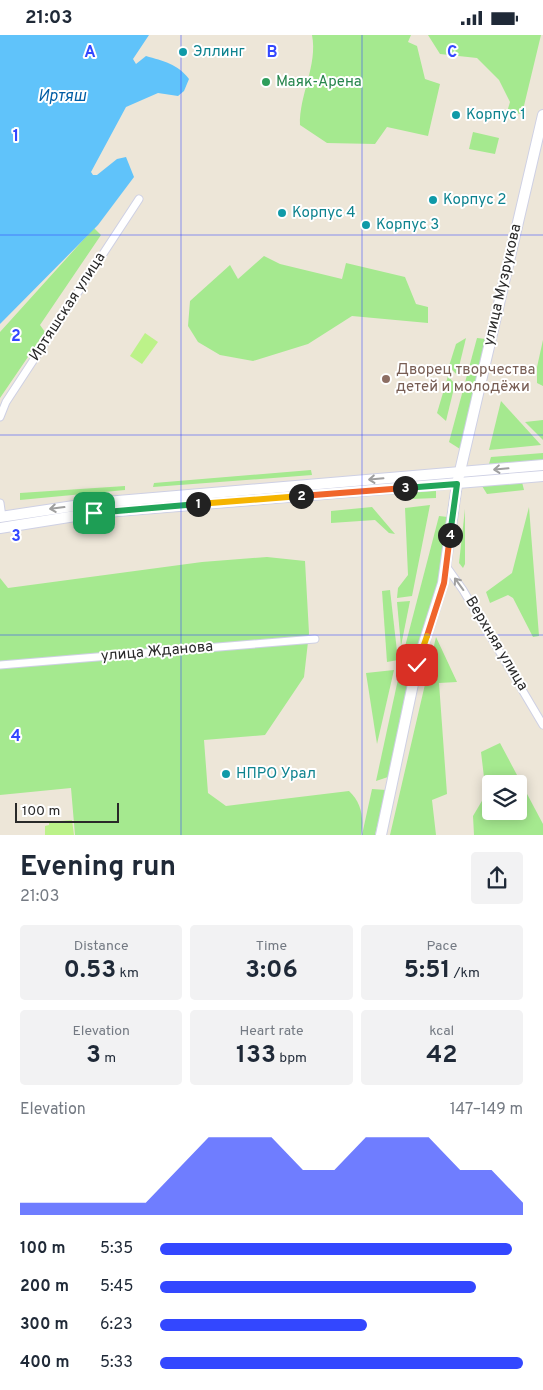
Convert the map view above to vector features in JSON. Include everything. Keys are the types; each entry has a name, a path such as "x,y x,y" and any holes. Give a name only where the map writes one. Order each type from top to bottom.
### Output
{"street":[{"name":"улица Музрукова","path":"381,835 417,665 439,600 446,566 459,473 543,115"},
{"name":"Иртяшская улица","path":"0,417 6,402 139,199"},
{"path":"0,503 1,522 53,508 132,505 324,489 543,465"},
{"path":"324,489 457,484 543,476"},
{"name":"Верхняя улица","path":"446,566 464,590 541,715 543,725"},
{"name":"улица Жданова","path":"0,665 315,639"}],"green space":[{"path":"312,35 411,35 408,42 417,46 425,79 440,84 428,136 387,127 375,144 327,143 300,125 302,103 313,57"},
{"path":"428,35 541,35 522,114 507,112 510,102 499,80 477,58 440,54"},
{"path":"473,132 499,138 495,154 469,149"},
{"path":"94,228 101,235 40,325 45,332 0,398 0,332"},
{"path":"264,256 280,264 342,279 346,263 405,277 416,304 428,307 428,323 352,316 308,344 253,361 220,355 198,342 188,326 190,301 230,265 238,279"},
{"path":"145,333 158,342 142,364 130,356"},
{"path":"466,338 457,375 449,366 456,344"},
{"path":"477,338 486,339 460,449 449,442"},
{"path":"543,340 543,386 537,383 537,367"},
{"path":"448,376 455,384 446,421 437,413"},
{"path":"501,401 541,445 489,450"},
{"path":"543,420 543,440 525,422"},
{"path":"543,453 543,460 489,464 491,457"},
{"path":"311,470 312,475 153,487 154,483"},
{"path":"522,482 524,490 487,494 482,486"},
{"path":"125,486 125,490 20,500 20,493"},
{"path":"436,491 436,498 411,499 411,492"},
{"path":"430,505 412,596 397,598 398,588 408,575 405,508"},
{"path":"372,507 395,534 389,533 375,520 331,523 331,511"},
{"path":"529,507 539,636 533,637 513,598 508,595 490,603 486,592 512,573"},
{"path":"465,509 465,564 463,568 459,563"},
{"path":"439,516 448,517 438,582 415,660 401,662"},
{"path":"267,557 305,561 309,633 304,677 265,735 204,740 208,793 226,806 349,791 357,801 361,811 361,835 75,835 71,788 0,795 0,578 8,588 202,562"},
{"path":"390,590 398,660 387,662 382,591"},
{"path":"410,601 401,646 397,602"},
{"path":"436,637 457,682 439,683 447,794 432,800 436,835 390,835"},
{"path":"394,670 377,744 366,673"},
{"path":"400,670 409,676 388,777 376,781"},
{"path":"500,743 517,775 484,775 481,752"},
{"path":"372,789 386,790 375,835 362,835"},
{"path":"527,794 543,824 543,835 474,835 473,816 482,801 482,820 527,820"},
{"path":"72,820 74,835 45,835 45,826 49,825 49,822"}],"water":[{"name":"Иртяш","path":"0,35 149,35 133,59 136,64 146,56 175,66 189,79 184,91 178,96 158,93 126,107 91,172 93,175 97,175 117,159 126,157 134,177 98,225 0,324"}],"place":[{"name":"Эллинг","path":"183,52"},
{"name":"Маяк-Арена","path":"266,82"},
{"name":"Корпус 1","path":"456,115"},
{"name":"Корпус 2","path":"433,200"},
{"name":"Корпус 4","path":"282,213"},
{"name":"Корпус 3","path":"366,225"},
{"name":"Дворец творчества детей и молодёжи","path":"386,379"},
{"name":"НПРО Урал","path":"226,774"}],"route":[{"path":"94,513 457,484 444,583 417,665"}]}
